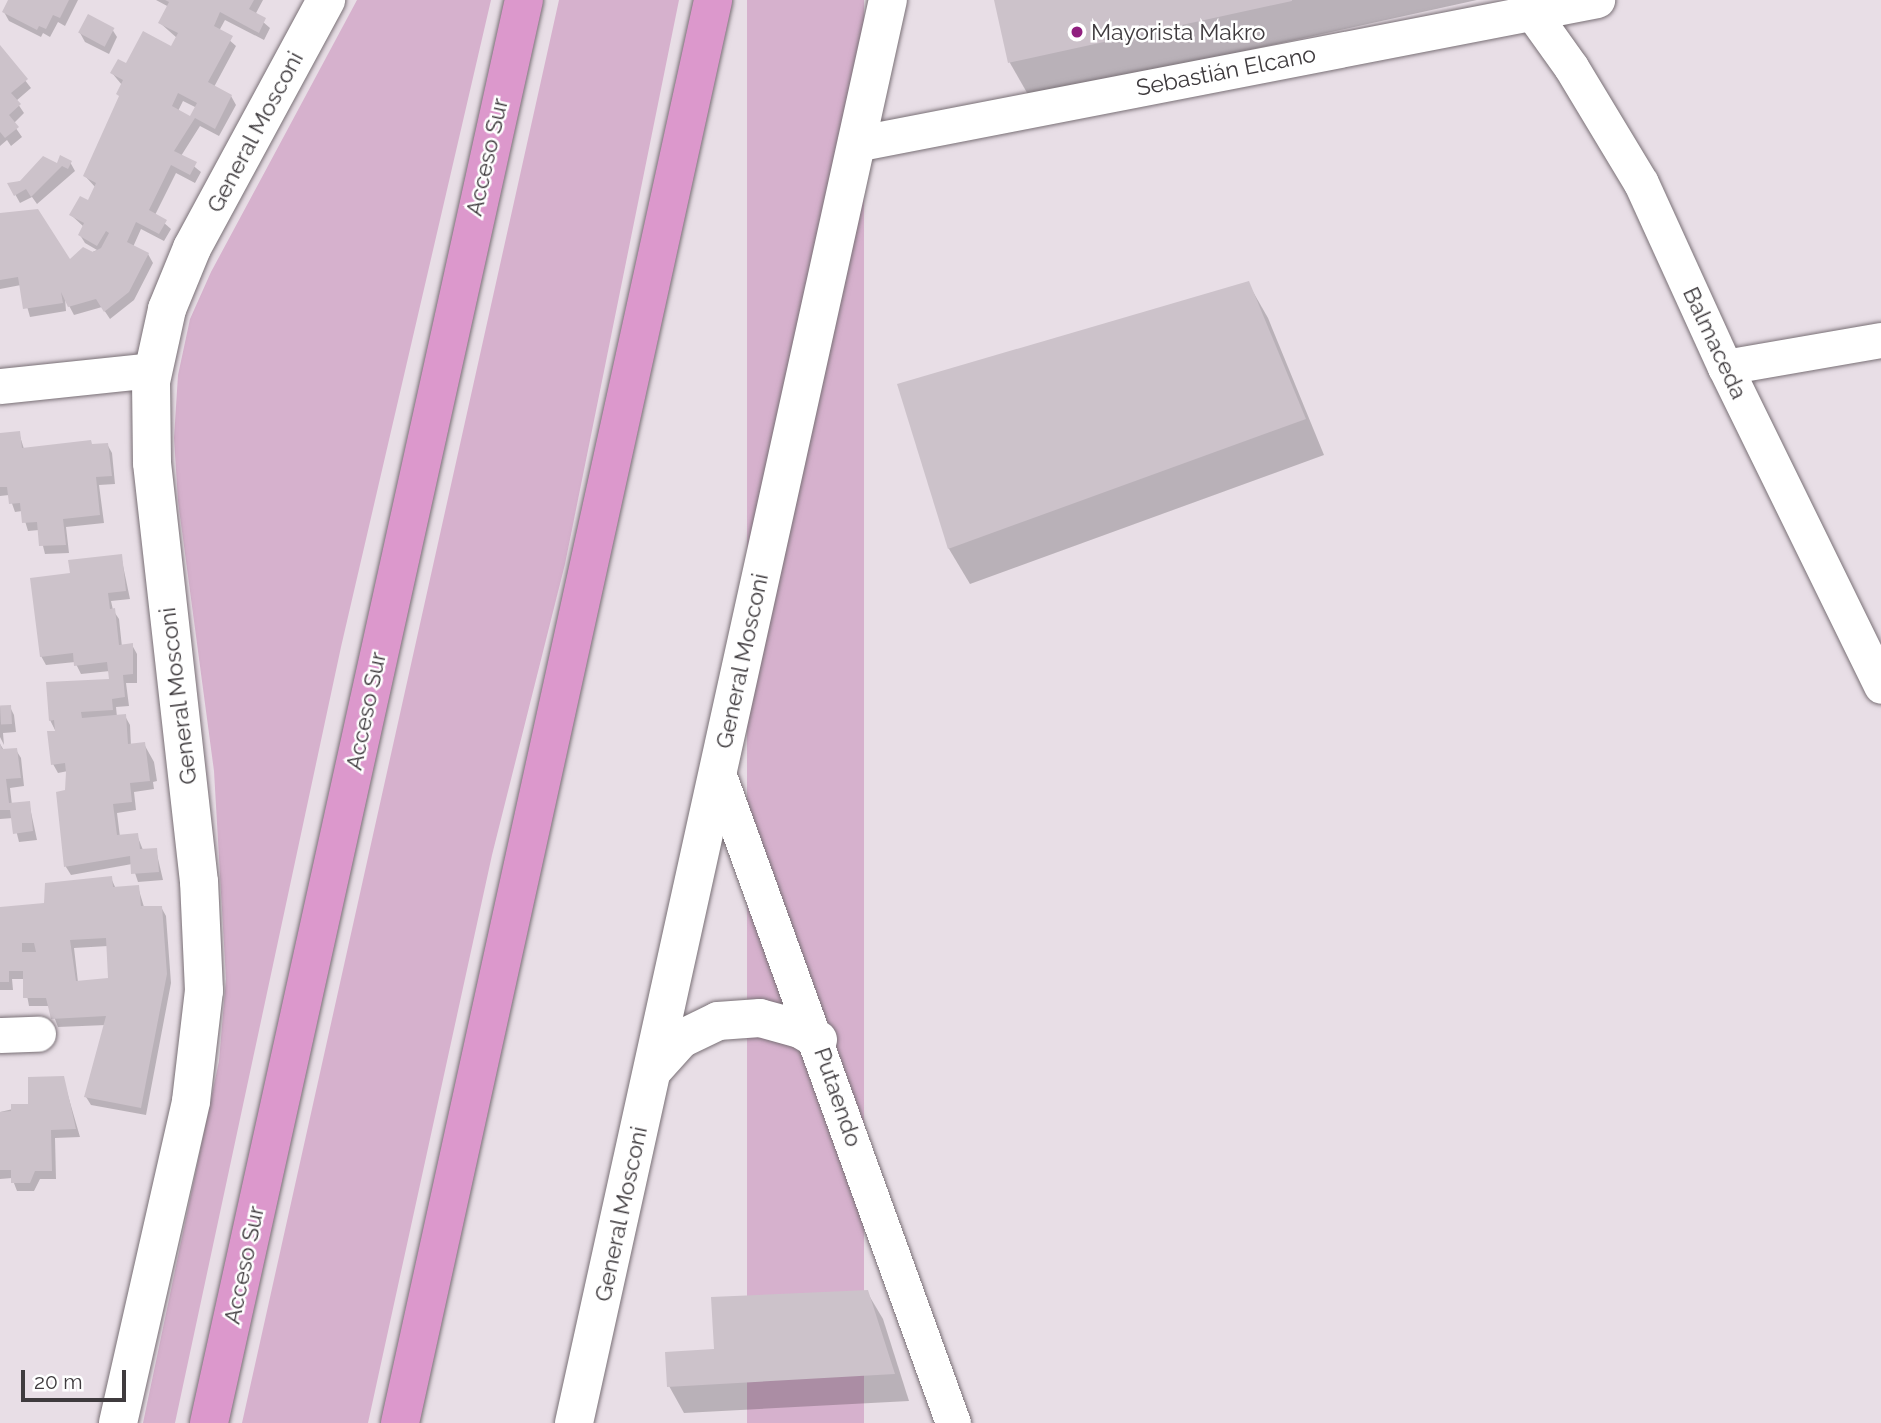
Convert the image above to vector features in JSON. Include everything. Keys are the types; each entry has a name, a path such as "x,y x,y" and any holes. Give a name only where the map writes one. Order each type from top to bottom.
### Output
{"highway":[{"name":"Acceso Sur","path":"209,1423 524,0"},
{"path":"400,1423 713,0"}],"street":[{"name":"General Mosconi","path":"118,1423 191,1101 204,991 200,882 152,463 153,370 167,309 192,248 326,0"},
{"name":"General Mosconi","path":"574,1423 888,0"},
{"name":"Sebastián Elcano","path":"855,144 1597,0"},
{"name":"Balmaceda","path":"1531,11 1571,67 1641,183 1725,367 1881,686"},
{"path":"1725,367 1881,340"},
{"path":"0,386 153,370"},
{"name":"Putaendo","path":"718,774 818,1040 953,1423"},
{"path":"653,1070 681,1039 729,1019 780,1022 818,1040"},
{"path":"0,1035 38,1034"}],"shaded area":[{"path":"357,0 491,0 341,647 175,1423 143,1423 219,1061 226,979 214,771 178,501 174,438 178,375 190,319 211,272"},
{"path":"559,0 679,0 565,564 492,855 368,1423 242,1423"},
{"path":"747,0 864,0 864,1423 747,1423"}],"building":[{"path":"8,0 69,0 60,18 53,15 46,29 39,26 37,30 2,12"},
{"path":"165,0 254,0 249,9 266,18 259,33 220,12 214,26 233,36 208,82 232,95 215,129 195,118 174,151 197,162 190,175 171,165 149,210 167,220 159,234 136,222 127,242 149,253 129,292 104,312 96,299 68,307 61,292 63,303 23,309 18,277 0,280 0,213 38,209 70,259 83,247 93,252 101,248 109,233 106,231 97,246 78,235 84,223 69,215 80,196 88,200 96,183 83,176 119,96 116,94 123,80 110,73 118,59 126,63 143,31 171,46 178,33 158,23 169,2","holes":["178,93 197,103 190,116 172,106"]},
{"name":"Mayorista Makro","path":"994,0 1292,0 1292,1 1008,63"},
{"path":"88,14 114,28 105,47 78,33"},
{"path":"0,45 28,79 11,93 21,104 9,115 19,127 5,138 0,132"},
{"path":"60,155 72,161 68,169 62,166 31,197 26,189 14,196 7,183 20,181 43,156 57,163"},
{"path":"1249,281 1306,419 948,549 897,384"},
{"path":"20,431 22,448 91,440 92,444 108,443 112,476 96,477 100,515 63,519 66,545 39,546 37,522 22,523 20,503 9,504 7,487 0,487 0,433"},
{"path":"122,554 126,591 108,593 110,609 115,608 119,645 133,643 133,674 123,675 125,697 112,699 113,710 81,712 82,718 126,714 128,744 145,742 150,781 130,783 132,802 113,804 117,835 138,833 140,849 157,848 159,872 131,874 130,856 64,867 56,792 65,790 65,763 51,765 47,731 55,731 54,720 49,721 46,682 109,679 107,662 74,666 73,653 40,657 30,578 70,573 68,560"},
{"path":"11,705 12,724 1,725 0,706"},
{"path":"0,743 2,749 17,748 21,778 6,779 9,803 30,801 33,831 13,834 10,810 0,810"},
{"path":"112,876 113,887 139,885 141,906 162,906 167,974 141,1108 84,1097 106,1016 51,1019 46,998 23,998 23,971 9,971 9,982 0,982 0,907 44,903 45,883","holes":["106,938 108,978 76,981 70,940","22,943 34,943 36,952 22,952"]},
{"path":"64,1076 76,1129 51,1130 52,1171 35,1171 30,1183 11,1183 11,1170 0,1170 0,1112 11,1111 11,1104 28,1104 28,1077"},
{"path":"868,1290 895,1374 667,1387 665,1352 714,1349 711,1297"}],"place":[{"name":"Mayorista Makro","path":"1077,32"}]}
